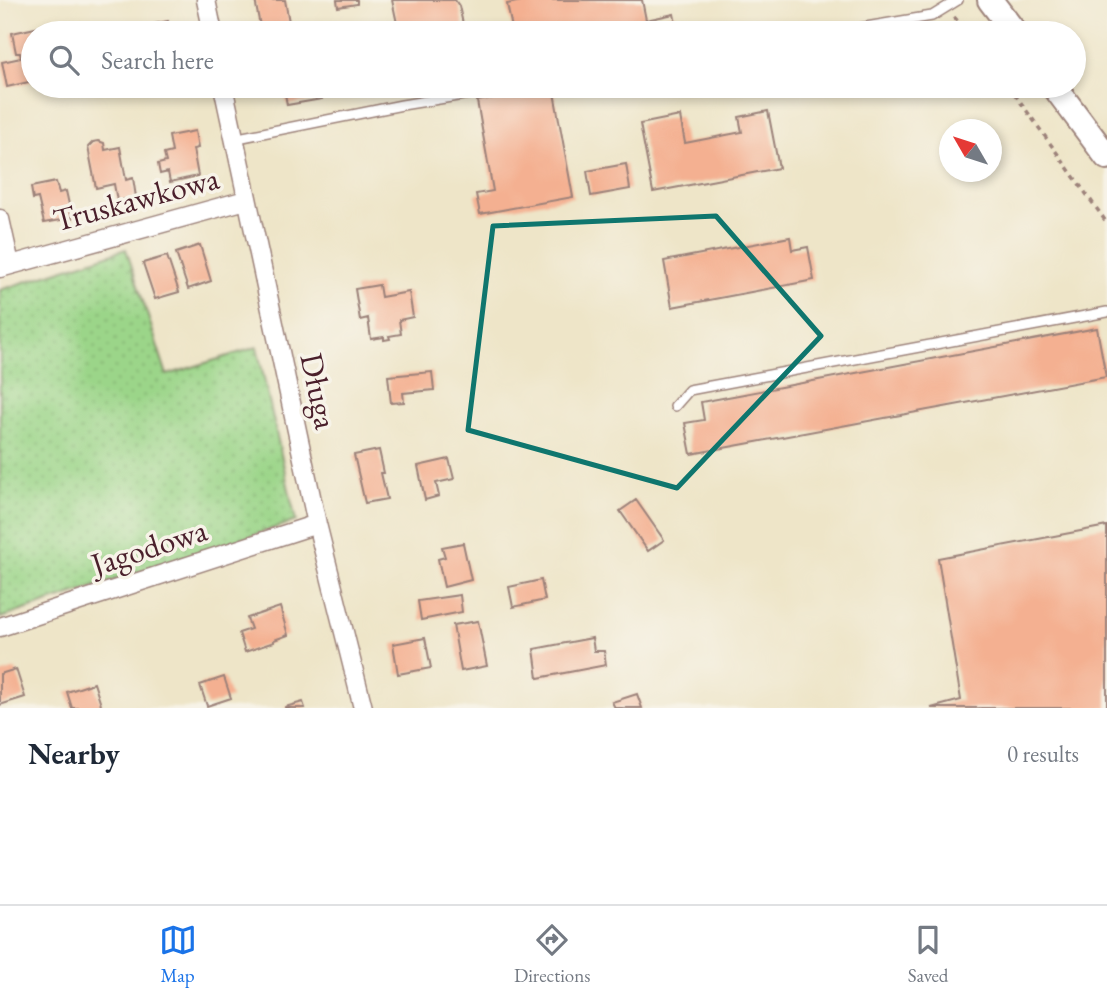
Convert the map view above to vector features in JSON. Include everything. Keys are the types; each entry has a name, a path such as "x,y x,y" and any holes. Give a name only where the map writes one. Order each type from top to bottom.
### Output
{"main road":[{"path":"990,0 1006,21"},
{"path":"1063,98 1107,157"}],"street":[{"path":"206,0 210,21"},
{"name":"Długa","path":"225,98 317,524 363,708"},
{"name":"Truskawkowa","path":"5,266 246,200"},
{"path":"0,219 5,266"},
{"name":"Jagodowa","path":"0,627 317,524"}],"lane":[{"path":"902,21 932,16 958,0"},
{"path":"233,139 445,98"},
{"path":"675,406 689,390 1107,312"}],"path":[{"path":"1018,98 1107,223"}],"highlighted area":[{"path":"716,216 821,336 677,488 468,430 493,226"}],"green space":[{"path":"126,249 167,375 257,347 296,521 0,618 0,290"}],"building":[{"path":"255,0 285,0 289,21 259,21"},
{"path":"337,0 357,0 357,4 338,7"},
{"path":"392,0 455,0 462,21 396,21"},
{"path":"526,0 642,0 646,20 674,14 675,21 511,21 507,4"},
{"path":"21,31 21,58 20,53 16,53 12,33"},
{"path":"21,58 21,84 7,87 2,62"},
{"path":"286,98 322,99 287,105"},
{"path":"493,98 555,98 573,197 480,214 476,194 493,191 477,101"},
{"path":"768,111 779,168 653,192 640,124 680,116 685,143 742,132 739,117"},
{"path":"195,131 198,148 193,149 198,176 170,182 168,172 160,174 158,164 166,162 164,154 172,152 169,136"},
{"path":"98,141 104,143 105,150 120,147 126,180 133,178 136,197 117,201 114,184 96,188 88,147"},
{"path":"626,164 630,189 591,196 587,171"},
{"path":"56,182 59,193 66,191 72,218 44,223 38,198 33,199 31,187"},
{"path":"790,237 792,250 808,247 814,280 672,307 664,261"},
{"path":"200,245 211,281 188,289 176,253"},
{"path":"167,256 179,292 155,299 143,263"},
{"path":"379,285 381,297 409,292 413,317 399,320 401,334 389,336 390,339 384,340 384,337 371,339 368,318 360,320 355,289"},
{"path":"1097,328 1106,377 691,454 685,423 704,420 701,402"},
{"path":"432,372 434,390 403,393 404,402 391,403 388,376"},
{"path":"379,450 387,499 365,503 354,455"},
{"path":"449,459 454,479 436,483 439,496 425,500 418,466"},
{"path":"636,500 664,540 648,551 620,511"},
{"path":"1107,526 1107,708 931,708 961,700 938,558"},
{"path":"463,543 471,580 444,587 438,559 445,557 442,547"},
{"path":"541,580 545,600 513,607 509,587"},
{"path":"460,595 462,612 421,620 418,601"},
{"path":"280,607 288,635 245,652 239,633 251,629 247,618"},
{"path":"478,621 487,666 461,671 453,625"},
{"path":"425,638 431,668 398,674 393,644"},
{"path":"592,638 594,651 604,651 606,665 538,678 534,649"},
{"path":"16,669 25,697 0,705 0,674"},
{"path":"224,677 231,698 207,706 200,685"},
{"path":"94,683 102,708 72,708 67,692"},
{"path":"637,694 642,708 615,708 612,702"},
{"path":"303,702 305,708 285,708 285,707"}]}
